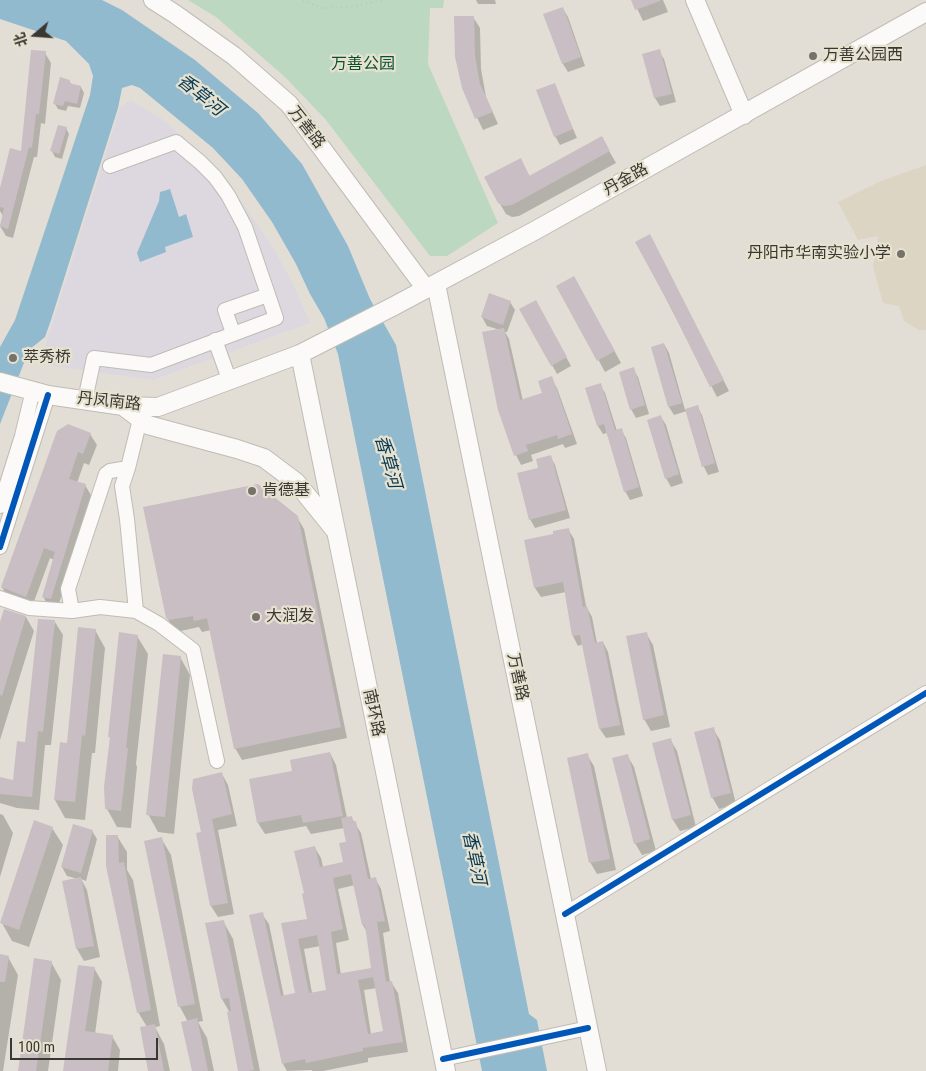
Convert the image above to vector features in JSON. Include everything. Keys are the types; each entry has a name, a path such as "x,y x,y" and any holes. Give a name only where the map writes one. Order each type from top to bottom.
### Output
{"main road":[{"name":"万善路","path":"153,0 234,56 289,104 431,286 597,1071"},
{"path":"696,0 744,115"},
{"name":"丹金路","path":"300,354 536,230 926,12"},
{"name":"丹凤南路","path":"0,382 33,390 123,406 141,413 300,354"},
{"name":"南环路","path":"300,354 445,1065"},
{"path":"141,413 148,425 264,458 296,482 336,531"}],"street":[{"path":"85,400 94,358 151,365 276,318 248,235 228,195 215,177 200,162 176,142 110,166"},
{"path":"233,333 225,310 268,294"},
{"path":"215,340 229,380"},
{"path":"0,506 22,436 33,390"},
{"path":"0,548 33,390"},
{"path":"136,611 122,486 141,413"},
{"path":"72,611 68,589 106,474 110,471 128,468"},
{"path":"0,598 29,608 72,611 100,607 136,611 159,624 193,650 217,761"},
{"path":"565,914 926,693"},
{"path":"445,1065 469,1053 588,1028"}],"path":[{"path":"303,0 322,8 350,7 382,0"}],"shaded area":[{"path":"132,101 165,121 223,178 247,209 275,251 295,288 310,323 153,380 47,365 49,356 43,353 120,108 127,102"},
{"name":"丹阳市华南实验小学","path":"926,165 926,330 919,330 904,321 899,306 883,303 873,267 878,236 858,240 838,202 881,181"}],"green space":[{"name":"万善公园","path":"188,0 444,0 443,8 430,8 428,64 498,223 447,256 430,256 326,120 285,77 216,17"}],"water":[{"name":"香草河","path":"0,0 102,0 122,10 195,60 258,113 302,164 348,246 370,299 396,345 529,1014 537,1020 547,1071 482,1071 338,354 324,318 272,222 242,179 213,148 140,88 132,85 122,88 118,108 45,337 29,350 0,424 0,347 15,320 90,95 93,76 89,64 66,41 0,19"},
{"path":"170,189 179,217 186,214 193,237 165,247 166,252 140,262 137,253 159,201 160,192"}],"building":[{"path":"631,0 660,0 660,1 635,10"},
{"path":"563,7 581,57 562,64 543,14"},
{"path":"454,16 474,16 475,56 480,84 493,112 475,119 462,88 455,57"},
{"path":"660,49 672,94 654,98 642,54"},
{"path":"31,50 46,51 39,114 36,114 32,148 29,147 8,229 0,226 4,208 0,207 0,188 10,148 21,151"},
{"path":"60,77 70,80 69,83 81,86 77,104 65,101 63,106 53,104"},
{"path":"555,83 573,129 554,137 536,90"},
{"path":"58,125 67,127 59,154 50,151"},
{"path":"602,136 610,151 512,205 504,206 498,203 484,177 521,158 529,176"},
{"path":"650,234 724,380 710,387 669,304 635,242"},
{"path":"574,276 615,351 597,361 556,286"},
{"path":"489,293 511,301 503,325 481,317"},
{"path":"536,300 567,357 551,366 519,309"},
{"path":"504,328 520,400 542,393 538,381 552,376 572,434 558,439 557,435 526,445 528,451 514,456 498,410 482,332"},
{"path":"664,343 682,403 668,407 651,347"},
{"path":"634,367 645,405 630,410 619,372"},
{"path":"601,383 615,430 622,428 639,487 624,492 604,424 597,426 585,388"},
{"path":"698,405 715,463 702,467 685,409"},
{"path":"661,415 679,474 665,479 647,420"},
{"path":"68,424 91,433 83,454 78,452 69,479 86,484 51,599 42,597 55,552 44,548 26,597 1,587 57,431"},
{"path":"551,455 566,510 529,520 517,473 538,468 536,459"},
{"name":"大润发","path":"258,484 298,516 341,727 234,749 207,618 194,621 193,616 169,620 166,618 143,507"},
{"path":"569,528 583,607 587,606 595,643 603,641 620,725 599,729 580,635 572,636 563,582 534,588 524,540 553,534 553,531"},
{"path":"4,609 26,616 2,696 0,695 0,622"},
{"path":"38,619 55,620 43,732 38,731 32,797 0,794 0,777 13,780 17,741 25,742"},
{"path":"78,627 96,629 85,736 82,735 75,802 54,800 60,742 67,743"},
{"path":"119,632 138,635 121,811 105,809 104,787"},
{"path":"647,632 664,715 643,720 626,636"},
{"path":"163,654 181,656 165,817 146,815"},
{"path":"714,727 731,793 711,798 694,732"},
{"path":"671,738 691,815 672,820 652,743"},
{"path":"330,752 343,816 303,823 301,815 257,823 249,779 292,771 290,760"},
{"path":"588,753 610,859 589,863 567,758"},
{"path":"628,754 650,839 634,844 612,758"},
{"path":"222,772 232,814 212,819 228,903 210,906 196,833 201,832 192,789 193,779"},
{"path":"352,816 353,822 356,821 368,879 376,877 385,921 377,922 386,982 392,981 403,1042 363,1048 363,1051 306,1063 305,1059 282,1064 249,915 263,912 281,996 295,993 281,923 307,919 302,894 304,893 294,851 315,846 320,867 343,862 339,843 346,842 341,818","holes":["351,874 362,925 365,925 371,968 337,974 331,932 343,929 333,878","317,935 326,990 309,993 298,939","373,977 383,1031 368,1034 358,980"]},
{"path":"34,820 53,827 19,930 0,923"},
{"path":"73,824 93,830 81,873 61,867"},
{"path":"106,835 118,835 119,863 124,862 151,1010 137,1013 106,866"},
{"path":"162,837 195,1004 178,1007 144,841"},
{"path":"81,877 94,946 76,949 62,881"},
{"path":"224,920 254,1070 238,1071 227,1012 231,1011 229,998 221,999 205,923"},
{"path":"0,954 9,956 5,982 0,982"},
{"path":"34,958 52,961 36,1071 18,1071"},
{"path":"78,965 95,967 85,1031 113,1035 108,1071 63,1071"},
{"path":"197,1018 208,1071 192,1071 181,1022"},
{"path":"155,1024 164,1071 148,1071 140,1027"}],"cycle path":[{"path":"0,547 48,395"},
{"path":"565,914 926,693"},
{"path":"443,1059 588,1028"}],"place":[{"name":"万善公园西","path":"813,56"},
{"name":"丹阳市华南实验小学","path":"901,254"},
{"name":"萃秀桥","path":"13,358"},
{"name":"肯德基","path":"252,491"},
{"name":"大润发","path":"256,617"}]}
